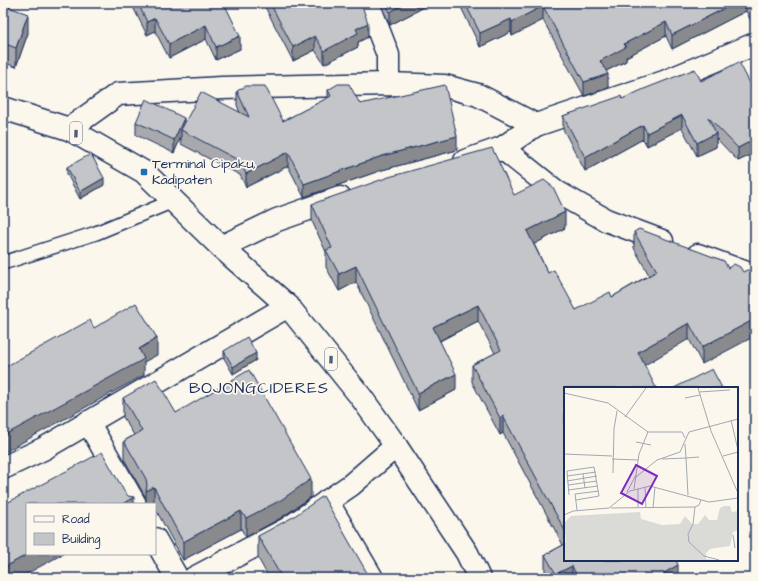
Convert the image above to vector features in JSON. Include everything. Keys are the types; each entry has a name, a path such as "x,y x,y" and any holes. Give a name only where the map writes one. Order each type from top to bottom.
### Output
{"main road":[{"path":"368,3 388,55 388,84"},
{"path":"443,167 472,159 502,148 536,124 664,82 755,44"},
{"path":"69,129 118,94 222,88 388,84 444,86 478,95 536,124"},
{"name":"11","path":"3,108 69,129 144,172 221,247 288,306 361,397 396,446 467,552 479,578"},
{"path":"502,148 557,192 606,220 755,276"},
{"path":"221,247 277,220 356,192"},
{"path":"3,468 43,450 88,422 288,306"},
{"path":"88,422 134,503"},
{"path":"194,578 287,529 351,485 396,446"},
{"path":"327,501 372,578"},
{"path":"156,541 177,578"}],"lane":[{"path":"3,263 96,233 173,201"}],"building":[{"path":"138,3 224,3 240,36 216,47 206,25 169,44 155,18 147,22"},
{"path":"270,3 361,3 368,23 356,29 358,33 324,51 315,36 293,47"},
{"path":"386,3 406,3 390,12"},
{"path":"465,3 598,3 600,6 605,3 735,3 672,35 666,22 624,44 626,47 600,61 608,74 584,82 543,6 512,22 511,19 480,33"},
{"path":"749,3 755,3 755,8 752,9"},
{"path":"3,5 28,14 16,48 3,43"},
{"path":"739,62 752,87 755,86 755,139 738,148 708,117 716,133 697,143 682,115 647,133 643,125 585,157 563,116 621,96 622,99 695,69 701,81"},
{"path":"338,84 349,84 360,104 445,85 457,136 382,156 304,184 288,152 246,174 240,161 181,130 201,92 249,117 237,91 246,86 265,86 283,121 331,96 328,90"},
{"path":"146,99 184,118 174,140 136,122"},
{"path":"492,148 514,195 544,180 553,187 565,212 527,231 548,273 554,270 576,310 610,292 612,297 657,271 634,232 639,229 724,261 728,268 734,264 740,267 743,272 747,270 755,271 755,319 702,347 689,323 638,352 656,387 564,387 564,529 503,416 500,418 472,365 501,350 478,305 433,327 456,374 418,393 356,266 339,274 326,250 332,248 312,204 389,177"},
{"path":"91,154 104,178 80,192 67,167"},
{"path":"136,303 157,338 139,349 144,359 3,436 3,368 90,320 94,328"},
{"path":"247,337 256,353 233,367 224,351"},
{"path":"712,369 721,387 676,387"},
{"path":"249,370 311,479 281,500 246,518 241,511 183,542 154,487 146,491 146,479 124,441 142,431 123,398 156,379 176,413"},
{"path":"102,452 124,491 128,496 134,497 124,503 26,503 26,555 3,568 3,505"},
{"path":"323,496 370,578 282,578 258,536 293,517"},
{"path":"564,545 564,561 676,561 678,565 664,573 667,578 578,578 572,566 556,574 545,555"}],"place":[{"name":"Terminal Cipaku, Kadipaten","path":"144,172"}],"district":[{"name":"BOJONGCIDERES","path":"259,388"}]}
